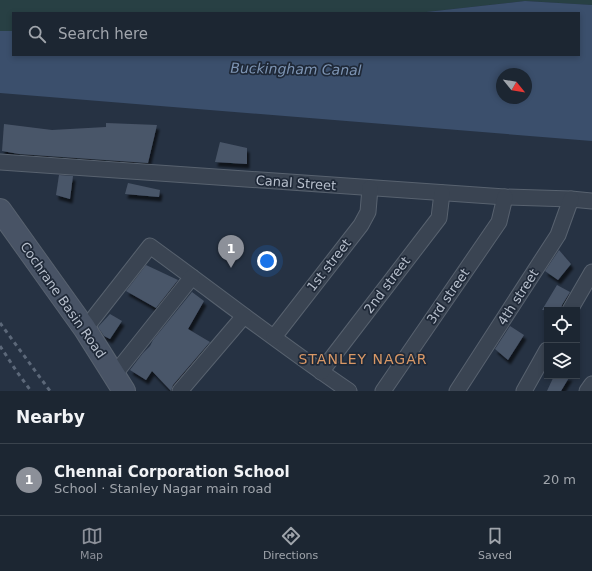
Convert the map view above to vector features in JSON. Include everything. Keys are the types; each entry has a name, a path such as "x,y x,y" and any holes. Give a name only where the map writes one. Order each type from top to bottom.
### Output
{"main road":[{"name":"Cochrane Basin Road","path":"0,210 85,329 119,383"}],"street":[{"name":"Canal Street","path":"0,162 442,193 592,201"},
{"name":"1st street","path":"274,337 361,225 368,212 370,188"},
{"name":"2nd street","path":"321,372 439,218 442,193"},
{"name":"3rd street","path":"383,391 499,222 505,197"},
{"name":"4th street","path":"457,391 558,234 571,199"},
{"path":"85,329 150,246 244,316 349,391"},
{"path":"572,307 592,272"},
{"path":"119,383 192,277"},
{"path":"180,391 244,316"},
{"path":"524,391 544,355"},
{"path":"587,391 592,384"}],"green space":[{"path":"0,0 592,0 592,5 525,1 426,12 12,12 12,31 0,31"}],"water":[{"name":"Buckingham Canal","path":"525,1 592,5 592,141 0,93 0,31 12,31 12,56 580,56 580,12 426,12"}],"building":[{"path":"106,123 157,125 148,163 19,154 2,151 4,124 52,130 106,127"},
{"path":"220,142 247,148 247,164 215,162"},
{"path":"59,175 73,176 70,199 56,195"},
{"path":"128,183 160,190 159,197 125,194"},
{"path":"559,250 571,264 558,280 545,271"},
{"path":"146,265 178,280 156,308 126,291"},
{"path":"557,285 570,292 562,307 544,307 544,310 542,310"},
{"path":"192,292 204,301 188,329 210,342 173,385 171,391 152,371 146,380 130,370"},
{"path":"110,314 122,321 110,339 104,336 98,327"},
{"path":"510,326 524,335 508,360 495,349"},
{"path":"553,379 568,379 561,391 547,391"}],"railway":[{"path":"0,323 50,391"},
{"path":"0,346 31,391"}],"place":[{"name":"Chennai Corporation School","path":"231,268"}],"district":[{"name":"STANLEY NAGAR","path":"363,359"}]}
